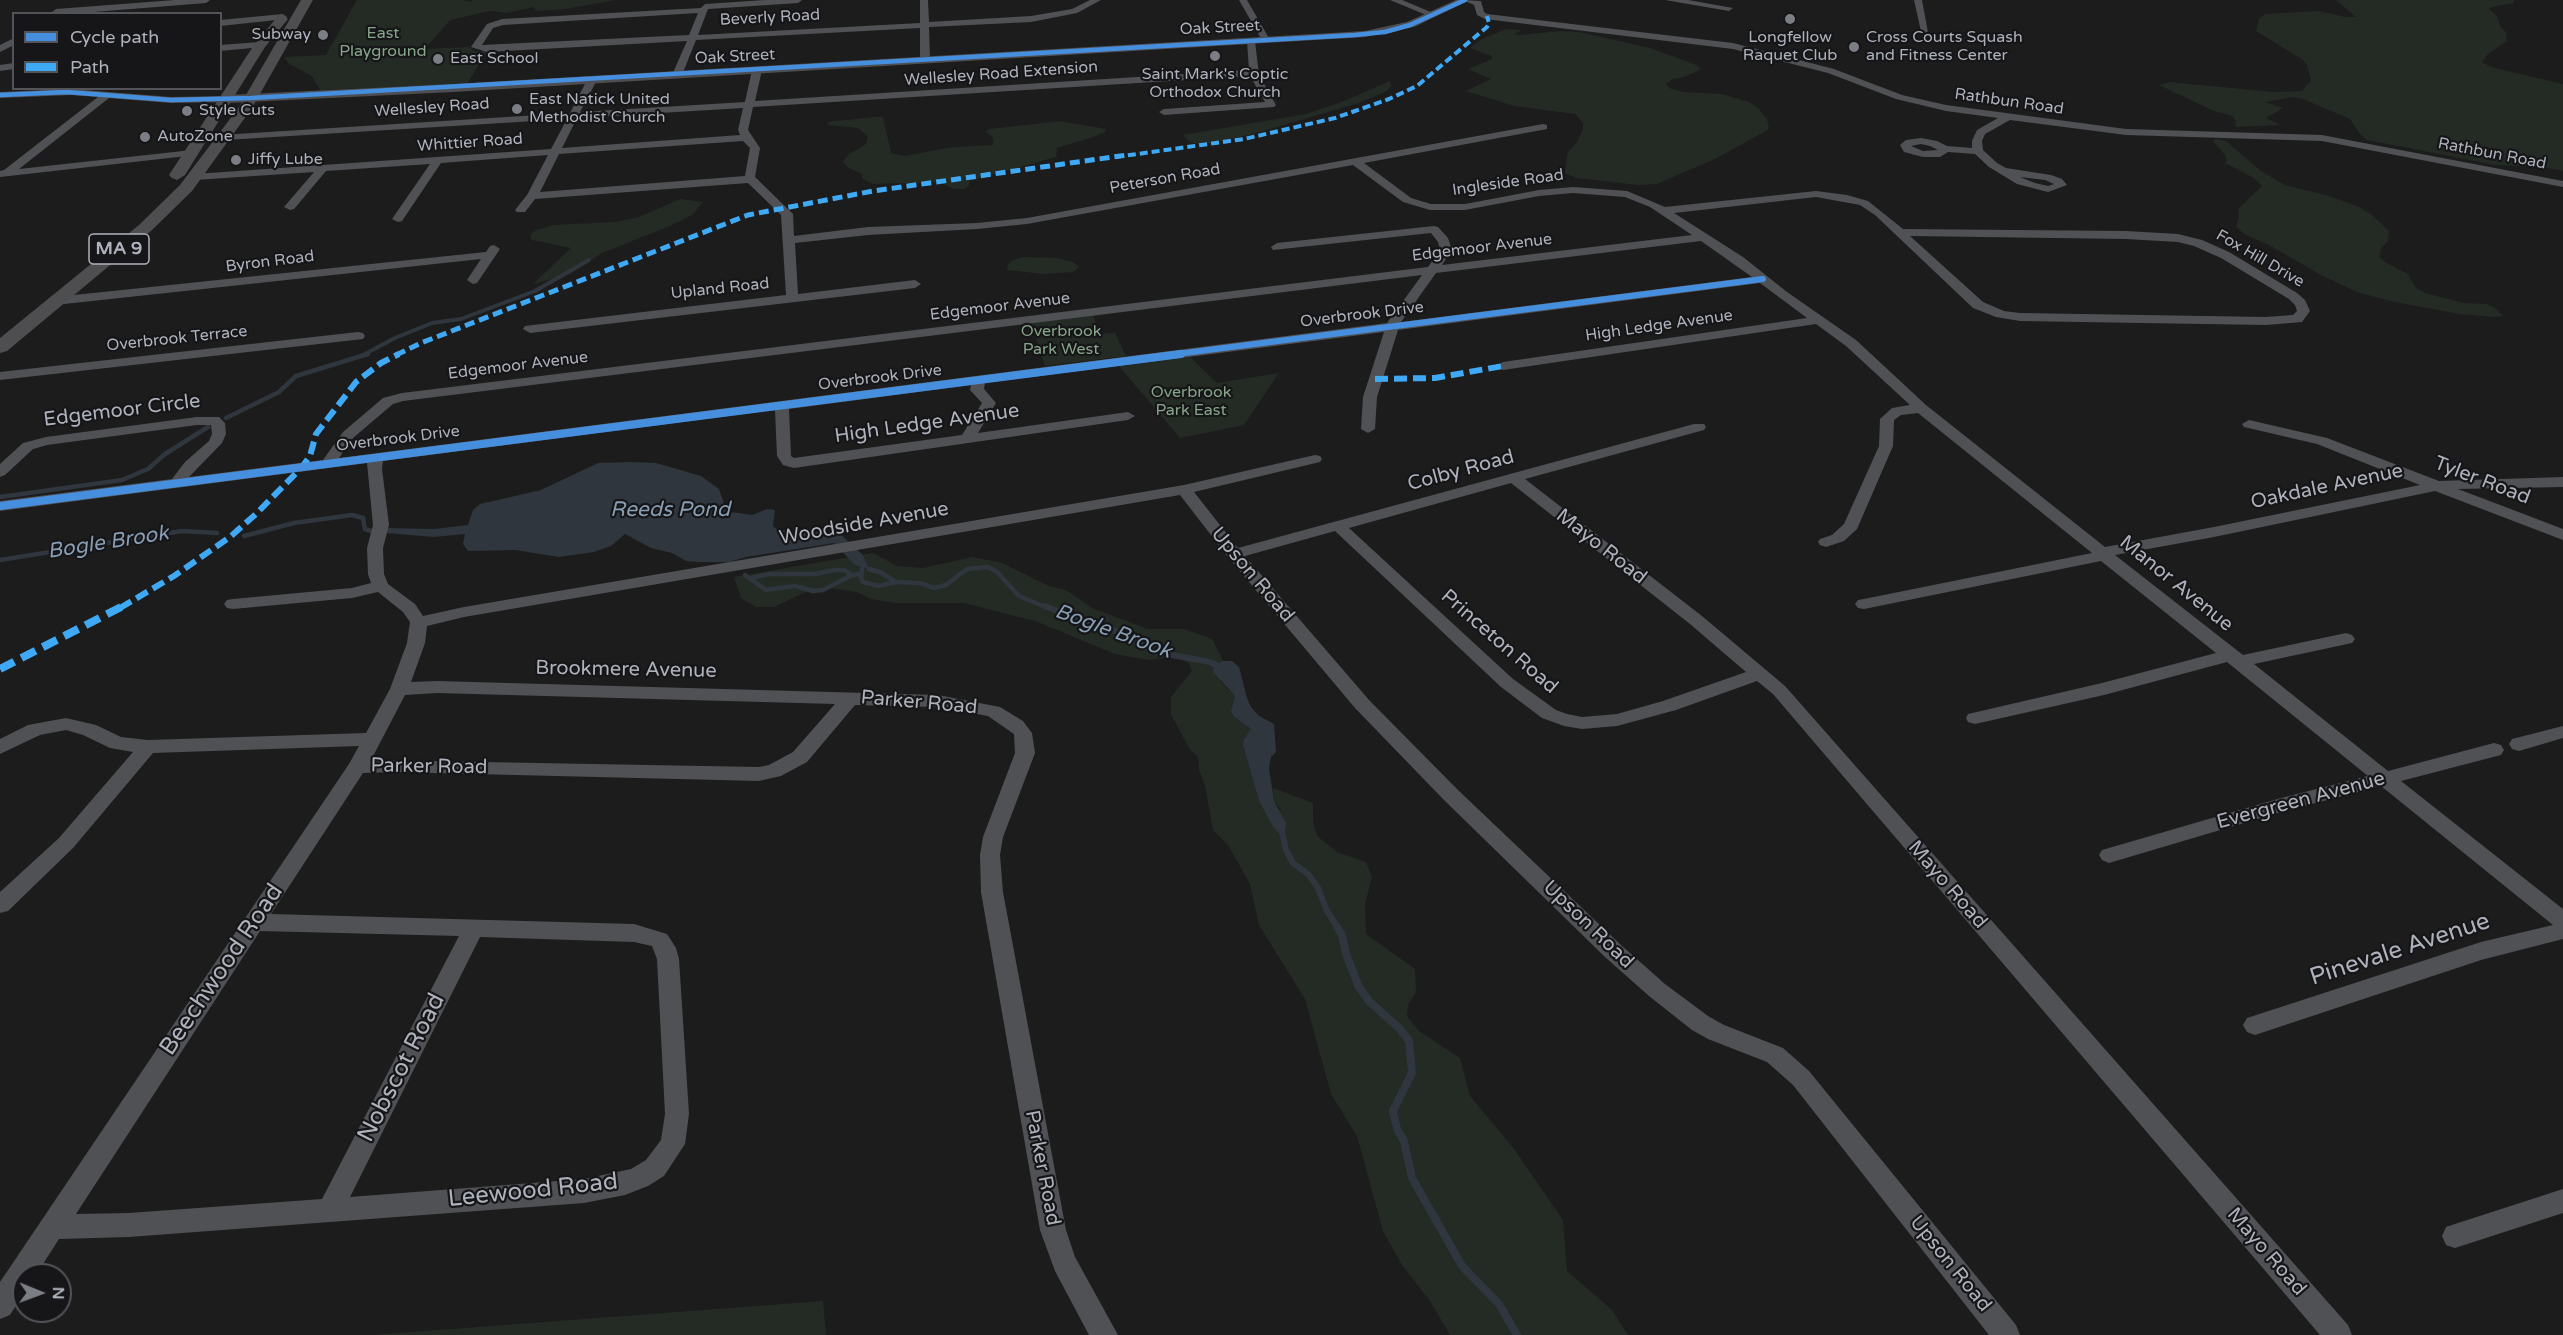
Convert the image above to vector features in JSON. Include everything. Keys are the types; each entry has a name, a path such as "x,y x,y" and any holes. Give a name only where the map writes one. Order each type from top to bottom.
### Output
{"highway":[{"name":"MA 9","path":"0,332 144,214 166,190 260,45 296,0"},
{"name":"MA 9","path":"0,347 154,219 195,177 251,98 307,0"}],"main road":[{"name":"Oak Street","path":"227,99 592,80 1376,33 1410,25 1466,0"}],"street":[{"path":"56,12 67,0"},
{"path":"67,12 206,0"},
{"path":"677,75 705,8 798,0"},
{"path":"924,0 925,60"},
{"name":"Beverly Road","path":"705,8 497,23 486,32 476,46 478,48 691,38 1050,16 1074,11 1097,0"},
{"path":"1243,0 1266,40"},
{"path":"1394,0 1434,15"},
{"name":"Rathbun Road","path":"1466,0 1478,3 1480,13 1485,16 1526,19 1596,31 1724,44 1831,71 1921,103 2007,117 2143,133 2322,138 2563,184"},
{"path":"1669,0 1729,8"},
{"path":"1918,0 1926,36"},
{"path":"222,23 283,17"},
{"path":"1164,112 1271,105 1254,73 1251,41"},
{"path":"222,48 260,45"},
{"path":"751,179 755,148 746,138 743,130 757,70"},
{"name":"Wellesley Road Extension","path":"750,104 1254,73"},
{"path":"521,210 532,196 592,80"},
{"name":"Oak Street","path":"0,95 57,92 168,99 227,99"},
{"path":"0,103 12,94"},
{"path":"2,175 108,94"},
{"name":"Wellesley Road","path":"225,137 750,104"},
{"path":"1978,151 1977,141 1981,132 2007,117"},
{"name":"Peterson Road","path":"790,240 868,231 968,227 1027,221 1543,127"},
{"name":"Whittier Road","path":"195,177 746,138"},
{"path":"1945,149 1978,151 2003,171"},
{"path":"2,175 192,153"},
{"path":"398,219 438,160"},
{"name":"Ingleside Road","path":"1355,161 1401,197 1421,205 1442,208 1465,207 1533,194 1574,190 1634,196 1739,260 1763,279"},
{"path":"290,207 323,168"},
{"path":"532,196 751,179 788,214 792,298"},
{"name":"Fox Hill Drive","path":"1662,211 1798,195 1831,195 1864,203 1879,213 1978,305 2001,314 2020,317 2083,320 2266,321 2297,319 2304,311 2301,303 2293,296 2225,255 2198,243 2178,238 2126,235 1900,232"},
{"path":"1277,247 1434,229 1444,241 1446,250 1398,313 1392,326 1370,396 1368,429"},
{"name":"Edgemoor Avenue","path":"328,463 348,435 388,401 402,397 1703,237"},
{"name":"Byron Road","path":"55,301 493,250 473,279"},
{"name":"Manor Avenue","path":"1763,279 1851,343 1921,408 2563,921"},
{"name":"Overbrook Drive","path":"0,506 1763,279"},
{"name":"Upland Road","path":"530,329 915,284"},
{"name":"High Ledge Avenue","path":"1503,366 1819,320"},
{"name":"Overbrook Terrace","path":"0,376 358,336"},
{"path":"967,440 989,403 977,390 978,380"},
{"name":"High Ledge Avenue","path":"782,405 784,456 788,462 794,463 1128,416"},
{"path":"1826,542 1838,538 1851,526 1886,446 1887,419 1897,411 1921,408"},
{"name":"Edgemoor Circle","path":"0,472 28,446 46,441 197,421 218,423 219,434 215,443 190,465 177,483"},
{"name":"Tyler Road","path":"2249,423 2322,441 2563,535"},
{"name":"Colby Road","path":"1234,554 1699,427"},
{"path":"376,458 374,469 381,525 375,548 374,565 381,586 409,608 420,622"},
{"name":"Woodside Avenue","path":"420,622 464,612 1184,490 1314,459"},
{"name":"Mayo Road","path":"1515,478 1761,673 1794,706 2338,1335"},
{"name":"Oakdale Avenue","path":"1864,604 2435,486 2563,482"},
{"name":"Upson Road","path":"1184,490 1320,657 1381,724 1613,951 1657,990 1700,1023 1716,1032 1775,1055 1801,1078 2006,1335"},
{"name":"Princeton Road","path":"1338,526 1507,683 1549,714 1564,720 1582,723 1617,720 1669,706 1761,673"},
{"path":"233,604 352,593 381,586"},
{"name":"Beechwood Road","path":"0,1306 357,767 399,689 416,643 420,622"},
{"path":"1975,718 2104,689 2165,671 2346,639"},
{"name":"Brookmere Avenue","path":"399,689 437,687 851,698"},
{"name":"Parker Road","path":"357,767 394,765 759,774 774,771 800,757 851,698 938,701 977,706 1006,717 1023,733 1025,753 993,837 990,855 992,892 1053,1230 1064,1262 1104,1335"},
{"path":"0,747 35,730 66,724 89,730 117,743 148,747 374,739"},
{"path":"2519,744 2563,732"},
{"path":"4,895 66,843 148,747"},
{"name":"Evergreen Avenue","path":"2109,855 2281,805 2494,750"},
{"name":"Leewood Road","path":"52,1227 129,1225 606,1187 639,1178 655,1168 673,1144 677,1114 668,959 665,948 659,940 634,933 254,922"},
{"name":"Nobscot Road","path":"330,1209 474,928"},
{"name":"Pinevale Avenue","path":"2255,1025 2481,951 2563,931"},
{"path":"2455,1236 2563,1201"}],"green space":[{"name":"East Playground","path":"357,0 461,0 471,2 472,0 616,0 565,9 536,11 534,7 507,13 490,11 450,20 425,49 469,47 475,51 487,51 467,84 320,90 312,76 288,63 284,57 326,55"},
{"path":"2336,0 2514,0 2514,3 2489,9 2497,16 2501,28 2506,32 2507,41 2488,54 2482,62 2491,67 2563,84 2563,171 2496,165 2367,140 2359,133 2350,119 2293,97 2265,102 2283,108 2266,118 2280,125 2237,127 2232,116 2214,111 2159,85 2169,82 2273,92 2302,91 2311,81 2307,65 2303,60 2256,31 2259,19 2265,14 2318,11 2356,17"},
{"path":"1506,29 1521,30 1515,34 1518,35 1561,31 1579,32 1650,48 1694,64 1700,70 1673,79 1666,84 1669,88 1682,92 1722,94 1749,102 1758,108 1767,119 1769,129 1717,158 1657,184 1638,185 1576,178 1565,173 1568,152 1577,142 1583,129 1583,123 1575,114 1514,106 1466,91 1491,79 1468,69 1492,59 1492,56 1470,48 1480,40"},
{"path":"1390,81 1391,86 1387,91 1359,103 1253,134 1203,145 1190,142 1183,135 1306,114"},
{"path":"883,117 891,153 904,156 953,147 993,145 993,138 986,131 989,129 1060,121 1106,129 1105,132 1093,137 1057,148 1056,157 969,181 969,185 964,189 954,189 939,182 874,184 862,178 862,174 849,168 843,162 848,155 866,144 868,136 858,128 829,125 827,122"},
{"path":"2216,139 2226,141 2261,171 2285,185 2329,196 2359,207 2372,215 2389,231 2388,241 2382,247 2379,257 2408,274 2415,287 2425,293 2463,303 2486,304 2495,308 2503,316 2459,314 2390,301 2357,292 2246,235 2236,227 2238,209 2262,186 2254,178 2225,163 2227,160 2225,155 2213,141"},
{"path":"680,199 703,202 692,215 672,225 602,253 570,274 533,284 571,248 532,240 530,235 536,230 553,225 615,222 639,217"},
{"path":"1023,257 1058,258 1073,262 1079,267 1073,272 1044,274 1008,270 1007,266 1011,261"},
{"name":"Overbrook Park West","path":"1093,315 1100,334 1115,333 1126,356 1045,366 1031,322"},
{"name":"Overbrook Park East","path":"1190,357 1217,383 1279,373 1244,425 1180,438 1119,366"},
{"path":"873,553 897,566 923,568 973,557 1002,563 1049,586 1066,590 1094,609 1148,629 1184,629 1212,639 1223,661 1215,664 1221,682 1235,696 1231,712 1251,729 1243,745 1259,801 1282,811 1274,801 1273,788 1313,803 1313,821 1317,836 1337,852 1366,862 1372,877 1365,904 1366,934 1415,969 1416,992 1408,1005 1407,1016 1419,1031 1460,1058 1470,1096 1514,1149 1563,1220 1567,1271 1612,1310 1628,1335 1450,1335 1430,1301 1402,1265 1383,1231 1357,1136 1331,1094 1305,999 1259,925 1250,884 1228,845 1213,830 1198,757 1189,748 1171,714 1171,697 1192,671 1188,662 1172,657 1149,660 1115,654 1038,622 964,603 896,603 871,599 857,592 829,588 810,590 774,607 756,607 741,598 734,577"},
{"path":"823,1301 826,1335 372,1335"}],"water":[{"name":"Reeds Pond","path":"598,463 656,463 701,476 719,489 725,506 731,512 752,515 767,509 775,510 773,526 778,530 839,533 863,555 869,569 855,565 834,543 746,557 729,562 697,562 686,561 672,553 651,548 625,534 611,546 594,552 559,557 515,550 468,551 463,544 465,534 434,537 386,533 388,528 434,529 468,525 473,510 480,504 541,490"},
{"path":"1232,661 1239,667 1251,707 1259,716 1274,724 1276,752 1271,757 1269,768 1274,801 1286,823 1284,838 1274,828 1259,801 1243,745 1251,729 1233,716 1231,711 1235,696 1213,672 1215,664"}],"waterway":[{"path":"363,355 395,338 432,323 461,319 535,291 589,260"},
{"path":"226,418 279,392 296,376 368,354"},
{"path":"0,497 122,480 148,469 165,454 208,427"},
{"name":"Bogle Brook","path":"244,536 294,523 352,515 363,518 365,529 371,531"},
{"name":"Bogle Brook","path":"0,560 182,531 217,533"},
{"path":"863,563 861,578 863,582 879,586 896,582"},
{"name":"Bogle Brook","path":"896,582 920,583 934,588 946,585 967,569 988,567 997,572 1019,596 1048,608"},
{"name":"Bogle Brook","path":"869,569 880,572 896,582"},
{"path":"751,578 769,574 815,574 835,570 844,570 852,575"},
{"path":"852,575 861,574"},
{"path":"745,575 766,590 795,586 813,591 823,590 852,575"},
{"name":"Bogle Brook","path":"1045,606 1074,618 1102,624 1155,652 1210,662 1220,667"},
{"name":"Bogle Brook","path":"1282,832 1286,850 1293,863 1309,875 1338,928"},
{"name":"Bogle Brook","path":"1337,927 1342,935 1346,954 1359,987 1369,1001 1400,1029 1409,1041 1412,1073 1393,1111 1397,1129 1404,1141 1412,1178 1462,1266 1499,1304 1517,1335"}],"marked path":[{"path":"0,669 108,615 174,576 230,537 302,467 310,456 316,434 356,382 381,363 421,343 748,215 873,191 1244,139 1335,118 1389,99 1417,86 1487,27 1489,23 1487,16"},
{"path":"1375,379 1435,378 1503,366"}],"cycle path":[{"path":"0,95 66,92 171,100 251,98 1355,35 1385,32 1410,25 1465,0"},
{"path":"0,506 1763,279"}],"place":[{"name":"Longfellow Raquet Club","path":"1790,19"},
{"name":"Subway","path":"323,35"},
{"name":"Cross Courts Squash and Fitness Center","path":"1854,47"},
{"name":"Saint Mark's Coptic Orthodox Church","path":"1215,56"},
{"name":"East School","path":"438,59"},
{"name":"East Natick United Methodist Church","path":"517,109"},
{"name":"Style Cuts","path":"187,111"},
{"name":"AutoZone","path":"145,137"},
{"name":"Jiffy Lube","path":"236,160"}]}
